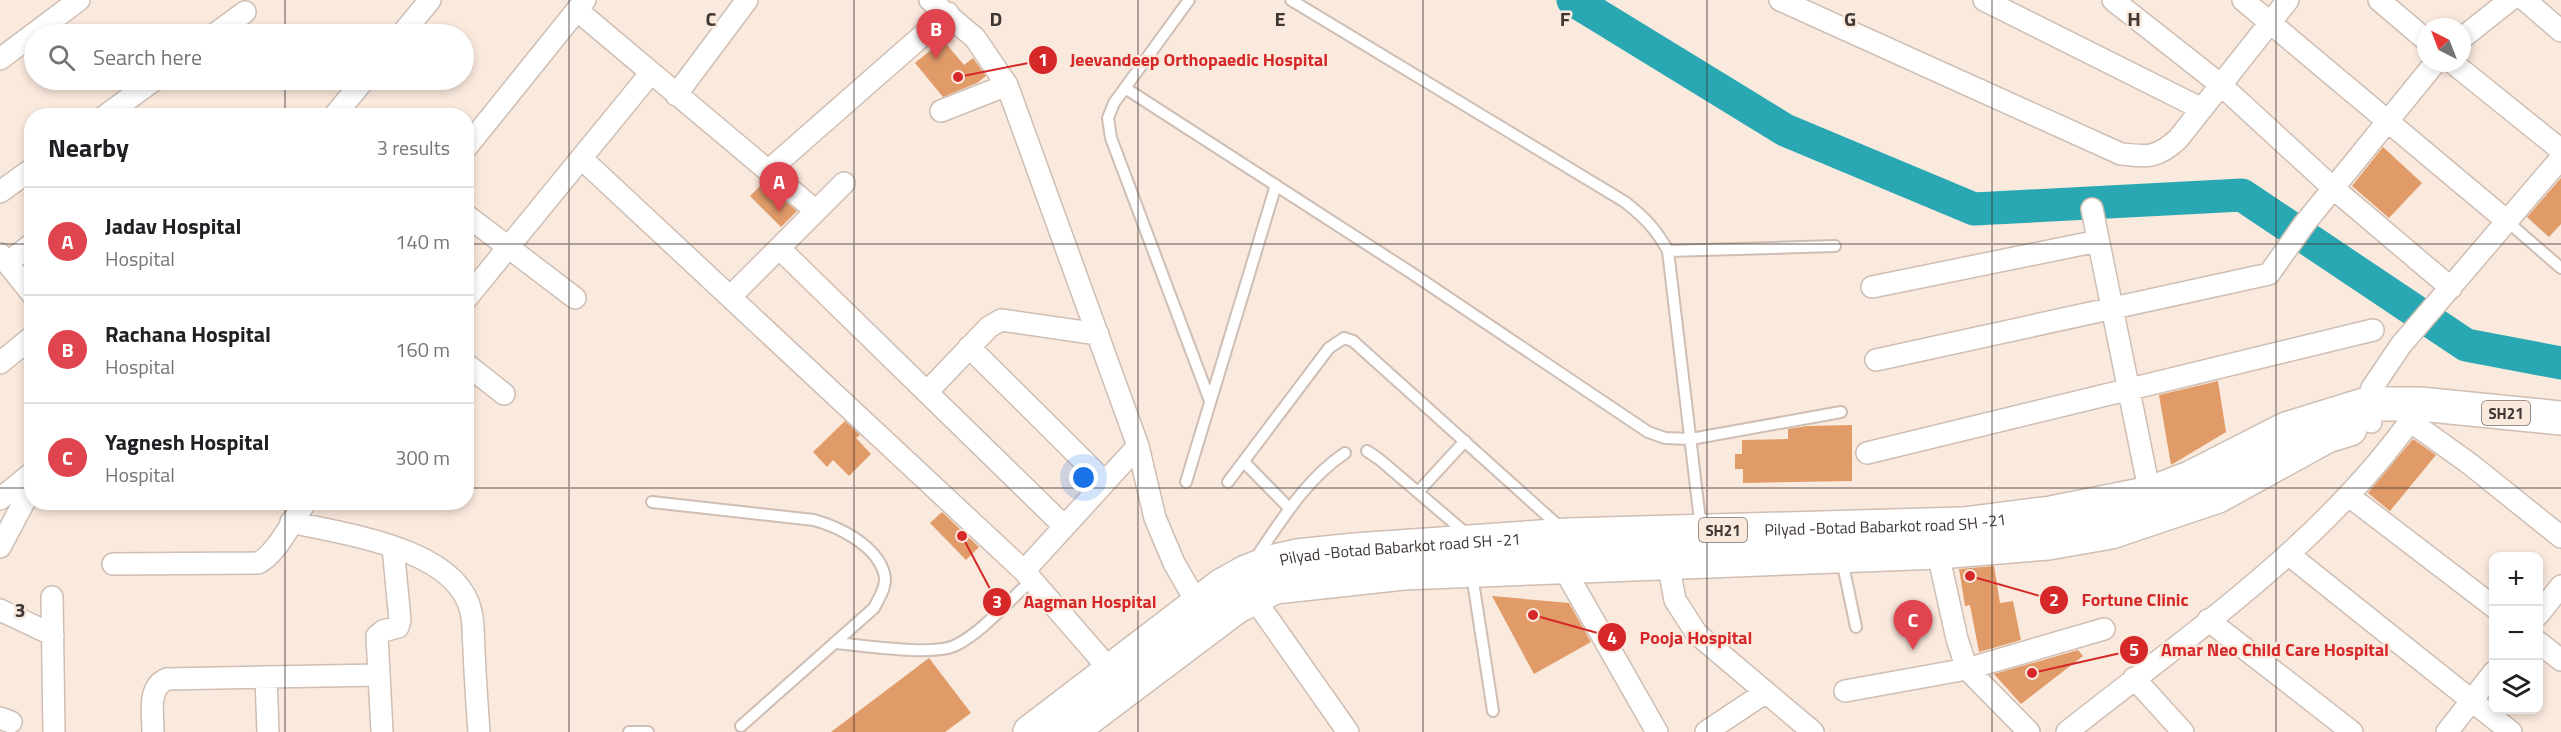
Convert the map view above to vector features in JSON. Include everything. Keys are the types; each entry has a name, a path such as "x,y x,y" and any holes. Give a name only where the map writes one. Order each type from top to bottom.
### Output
{"main road":[{"name":"Pilyad -Botad Babarkot road SH -21","path":"1474,557 1569,535 1841,556 1935,539 1963,524 2051,513 2153,506 2192,477 2286,429 2369,413 2420,404 2561,418"},
{"name":"Pilyad -Botad Babarkot road SH -21","path":"2369,413 2412,418 2451,408"},
{"name":"Pilyad -Botad Babarkot road SH -21","path":"1030,732 1118,680 1249,584 1297,556 1474,557 1563,567 1668,563 1704,546 1935,539"},
{"name":"Pilyad -Botad Babarkot road SH -21","path":"1070,732 1118,680 1197,603 1249,584"}],"street":[{"path":"410,24 430,0"},
{"path":"676,95 747,0"},
{"path":"930,0 975,38 1007,85 1138,446 1155,519 1174,563 1197,603"},
{"path":"1780,0 2121,154 2146,157 2162,153 2178,139 2288,0"},
{"path":"1984,0 2202,109"},
{"path":"2243,0 2508,222"},
{"path":"2379,0 2417,32"},
{"path":"2471,31 2510,0"},
{"path":"2525,0 2561,31"},
{"path":"2119,2 2221,85 2333,188 2444,296"},
{"path":"41,24 67,3"},
{"path":"474,138 582,5 650,74 816,211"},
{"path":"229,24 245,12"},
{"path":"768,171 948,13"},
{"path":"0,58 24,38"},
{"path":"1876,360 2265,275 2278,264 2305,223 2428,72"},
{"path":"2464,72 2561,150"},
{"path":"474,289 650,74"},
{"path":"941,111 1007,85"},
{"path":"116,108 140,90"},
{"path":"341,108 356,90"},
{"path":"581,158 1028,575 1118,680"},
{"path":"2369,413 2372,388 2402,345 2561,158"},
{"path":"0,192 24,175"},
{"path":"730,297 844,183"},
{"path":"2092,209 2153,506"},
{"path":"474,221 575,298"},
{"path":"1872,287 2098,241"},
{"path":"24,248 4,259 24,284"},
{"path":"779,248 1064,526"},
{"path":"927,392 989,327 1000,320 1098,334"},
{"path":"1867,453 2373,330"},
{"path":"0,363 24,344"},
{"path":"969,347 1105,482"},
{"path":"474,370 504,393"},
{"path":"2067,732 2288,554 2349,496 2412,418 2561,537"},
{"path":"1028,575 1064,526 1138,446"},
{"path":"0,499 24,480"},
{"path":"2349,496 2492,606"},
{"path":"0,547 24,502"},
{"path":"113,564 258,563 266,559 274,550 300,510"},
{"path":"291,522 393,547 426,561 447,575 463,593 471,612 479,732"},
{"path":"1935,539 1957,639 1967,669 2029,732"},
{"path":"382,732 378,636 383,631 398,627 400,621 393,547"},
{"path":"2288,554 2511,732"},
{"path":"1668,563 1675,600 1697,634 1813,732"},
{"path":"1563,567 1657,732"},
{"path":"1249,584 1340,729"},
{"path":"2543,609 2561,586"},
{"path":"52,597 54,732"},
{"path":"0,610 53,635"},
{"path":"2208,620 2352,732"},
{"path":"1845,691 1967,669 2104,629"},
{"path":"2543,646 2561,660"},
{"path":"153,732 154,690 158,683 178,678 379,675"},
{"path":"266,676 268,732"},
{"path":"2447,732 2489,677"},
{"path":"2134,678 2183,732"},
{"path":"1706,732 1766,692"}],"lane":[{"path":"1189,0 1125,88 1108,118 1111,138 1210,401"},
{"path":"1291,0 1625,202 1648,220 1668,251 1704,546"},
{"path":"1125,88 1276,185 1648,432 1665,438 1691,439 1841,412"},
{"path":"1186,482 1276,185"},
{"path":"2508,222 2561,268"},
{"path":"1668,251 1835,246"},
{"path":"1228,482 1245,463 1329,348 1344,338 1353,341 1569,535 1600,566"},
{"path":"1418,492 1465,441"},
{"path":"1367,452 1379,459 1418,492 1474,557 1493,711"},
{"path":"1249,584 1289,508 1318,475 1345,453"},
{"path":"1245,463 1289,508"},
{"path":"652,502 814,520 843,531 859,542 873,555 884,573 883,590 874,608 741,726"},
{"path":"1841,556 1856,627"},
{"path":"834,643 936,650 954,646 969,636 1028,575"},
{"path":"629,732 648,732"}],"building":[{"path":"943,40 964,65 973,58 986,76 977,83 943,97 915,63"},
{"path":"2383,147 2422,183 2389,218 2352,186"},
{"path":"2561,178 2561,224 2549,237 2527,217"},
{"path":"761,185 772,196 775,193 797,211 781,227 750,196"},
{"path":"2218,381 2226,432 2171,465 2159,395"},
{"path":"845,421 860,435 856,438 871,454 849,476 833,460 827,467 813,452"},
{"path":"1852,425 1852,481 1743,483 1743,469 1735,469 1735,454 1742,454 1742,440 1788,439 1788,429"},
{"path":"2413,439 2436,455 2390,511 2368,493"},
{"path":"942,512 979,547 966,560 930,523"},
{"path":"1994,566 2000,603 2013,601 2021,640 1979,652 1970,605 1965,606 1959,569"},
{"path":"1492,596 1569,603 1591,642 1534,674"},
{"path":"2078,650 2083,656 2021,704 1994,674"},
{"path":"929,658 971,713 945,732 831,732"}],"waterway":[{"path":"1573,0 1785,130 1974,209 2242,195 2466,345 2561,363"}],"place":[{"name":"Rachana Hospital","path":"936,59"},
{"name":"Jeevandeep Orthopaedic Hospital","path":"958,77"},
{"name":"Jadav Hospital","path":"779,212"},
{"name":"Aagman Hospital","path":"962,536"},
{"name":"Fortune Clinic","path":"1970,576"},
{"name":"Pooja Hospital","path":"1533,615"},
{"name":"Yagnesh Hospital","path":"1913,650"},
{"name":"Amar Neo Child Care Hospital","path":"2032,673"}]}
